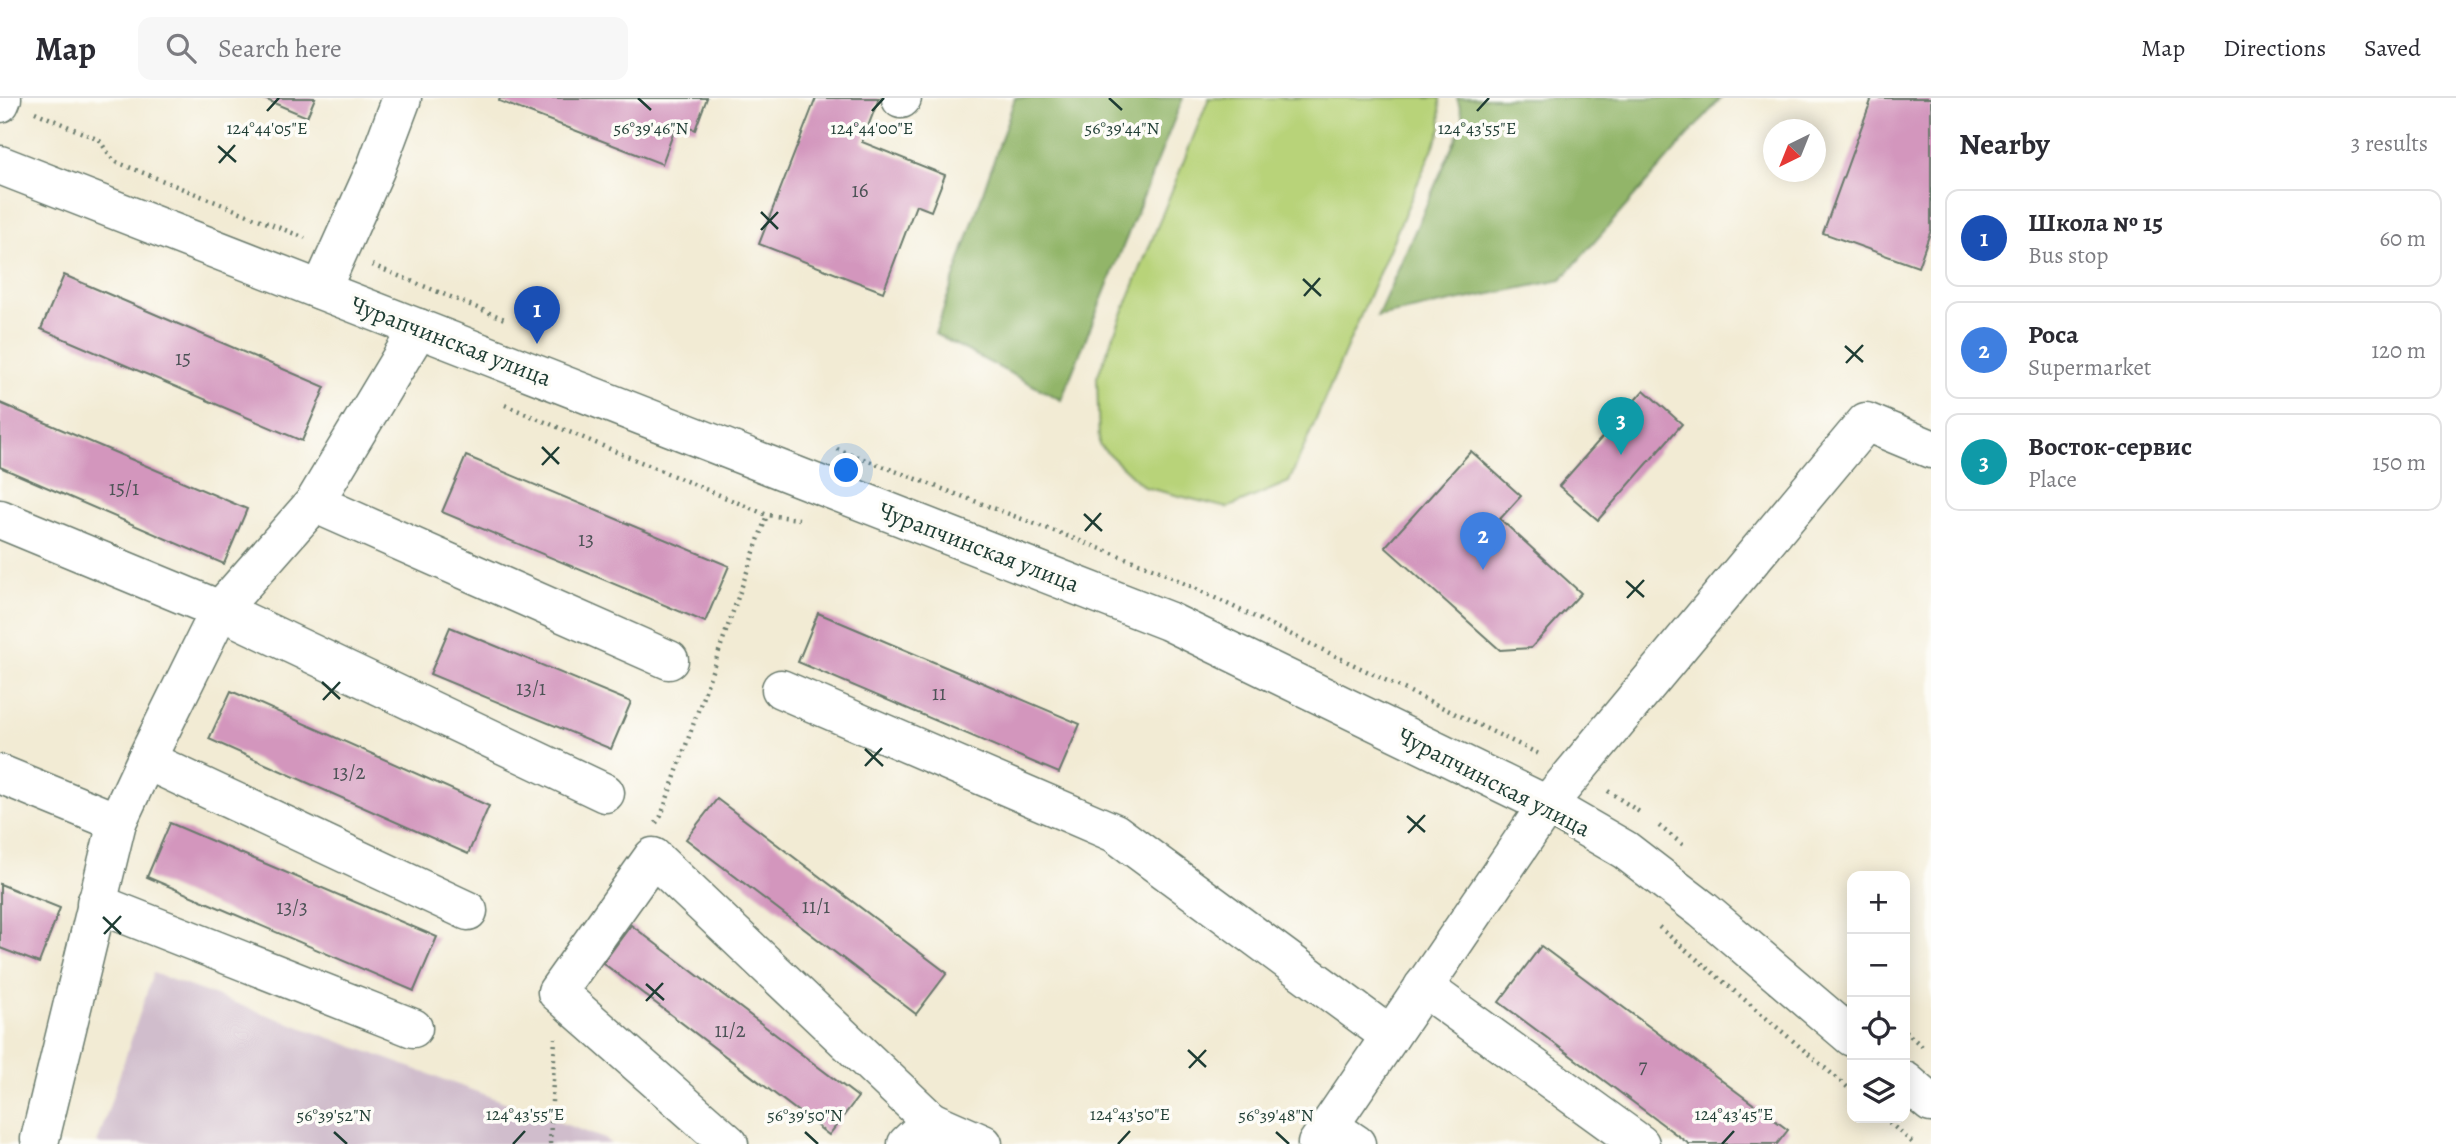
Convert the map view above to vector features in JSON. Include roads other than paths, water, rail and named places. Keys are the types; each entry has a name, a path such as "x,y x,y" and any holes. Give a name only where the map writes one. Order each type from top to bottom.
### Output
{"street":[{"path":"0,103 2,98"},
{"path":"321,290 375,170 402,98"},
{"name":"Чурапчинская улица","path":"0,165 1168,621 1547,805 1625,850 1703,910 1847,1033"},
{"path":"40,1139 117,822 219,610 314,503 419,328"},
{"path":"1334,1138 1390,1037 1547,805 1866,422 1931,449"},
{"path":"314,503 669,660"},
{"path":"0,519 219,610 604,793"},
{"path":"781,688 1115,833 1390,1037"},
{"path":"146,760 468,911"},
{"path":"0,774 117,822"},
{"path":"729,1144 557,992 653,857 919,1133 983,1144"},
{"path":"96,903 414,1028"},
{"path":"1423,987 1640,1144"},
{"path":"1910,1085 1931,1104"}],"place":[{"name":"Школа № 15","path":"537,344"},
{"name":"Восток-сервис","path":"1621,455"},
{"name":"Роса","path":"1483,570"}]}
